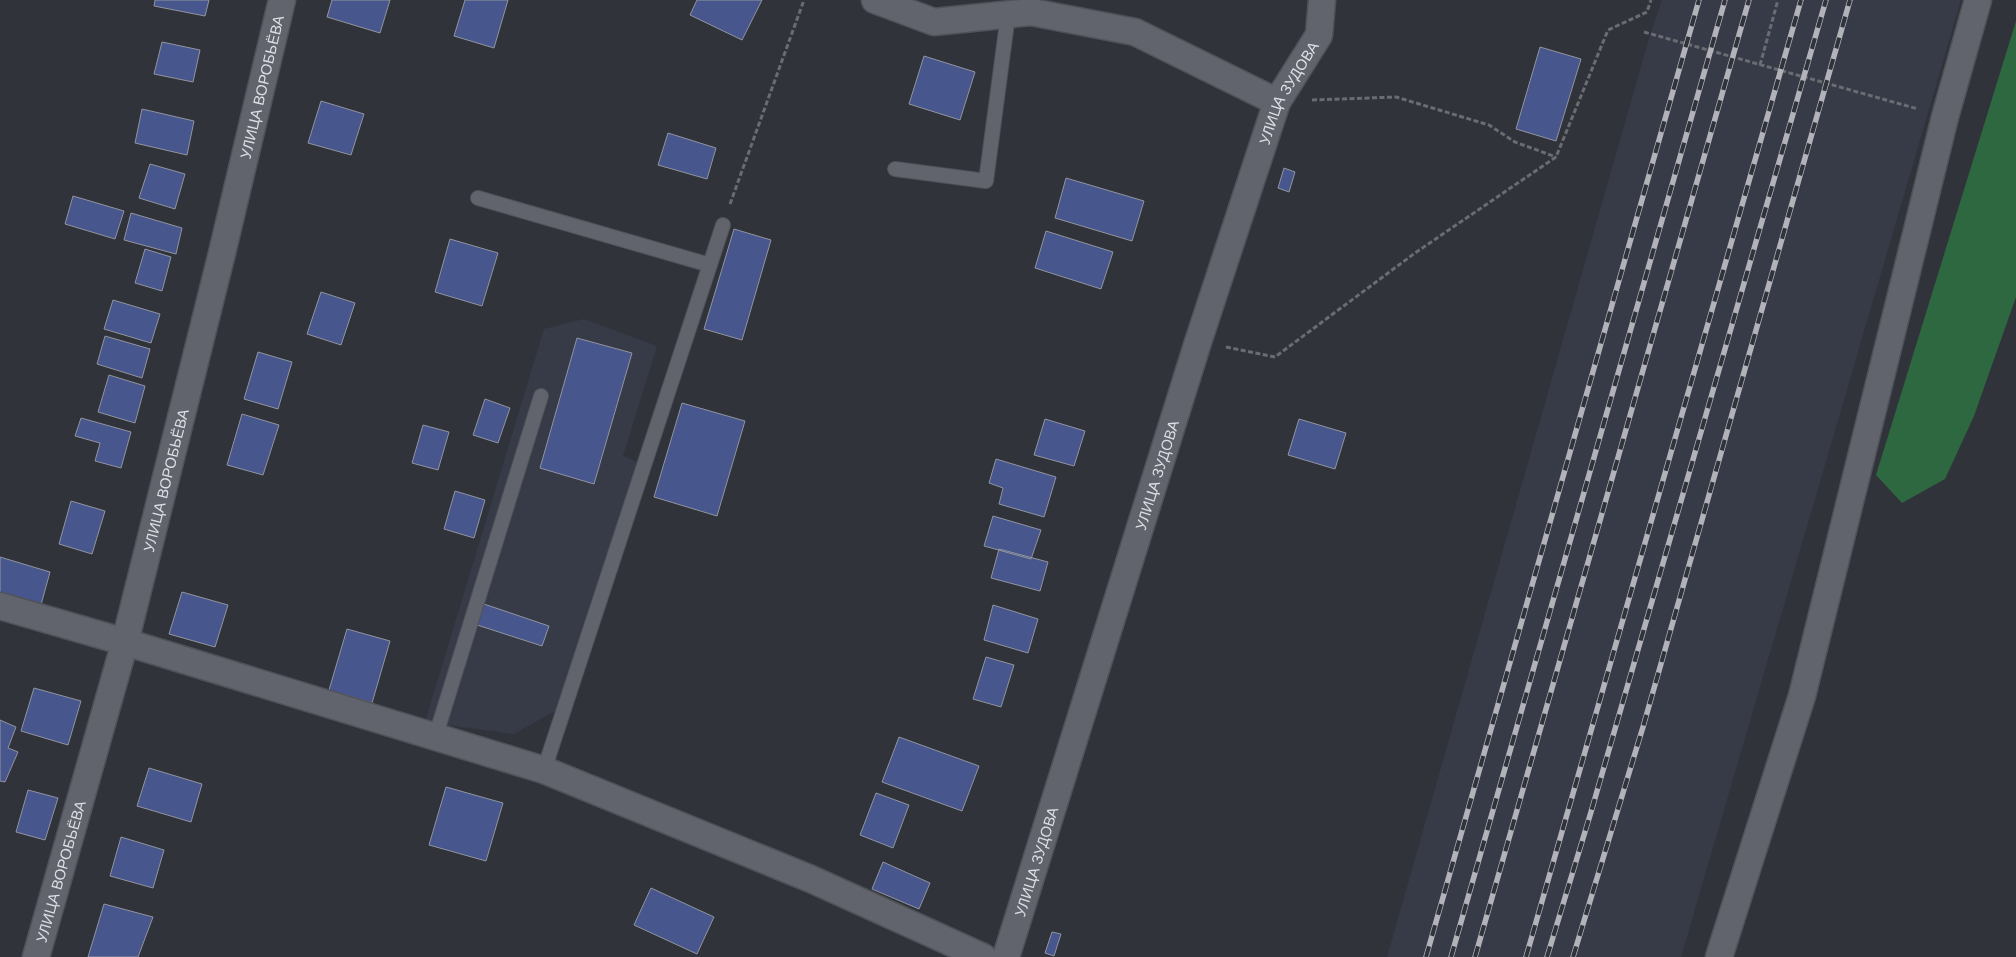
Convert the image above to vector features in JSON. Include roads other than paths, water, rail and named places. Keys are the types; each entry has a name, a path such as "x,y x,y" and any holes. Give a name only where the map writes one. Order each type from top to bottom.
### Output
{"street":[{"name":"УЛИЦА ВОРОБЬЁВА","path":"36,957 125,642 222,253 282,0"},
{"path":"876,0 934,22 1024,9 1135,32 1277,102"},
{"name":"УЛИЦА ЗУДОВА","path":"1006,957 1198,342 1277,102 1319,35 1322,0"},
{"path":"1719,957 1802,696 1945,117 1978,0"},
{"path":"0,606 125,642 544,770 811,879 983,957"}],"lane":[{"path":"894,169 986,181 1024,9"},
{"path":"478,198 710,265"},
{"path":"544,770 723,225"},
{"path":"435,738 541,396"}],"railway":[{"path":"1426,957 1699,0"},
{"path":"1451,957 1725,0"},
{"path":"1475,957 1749,0"},
{"path":"1526,957 1801,0"},
{"path":"1547,957 1591,812 1826,0"},
{"path":"1573,957 1643,727 1850,0"}]}
